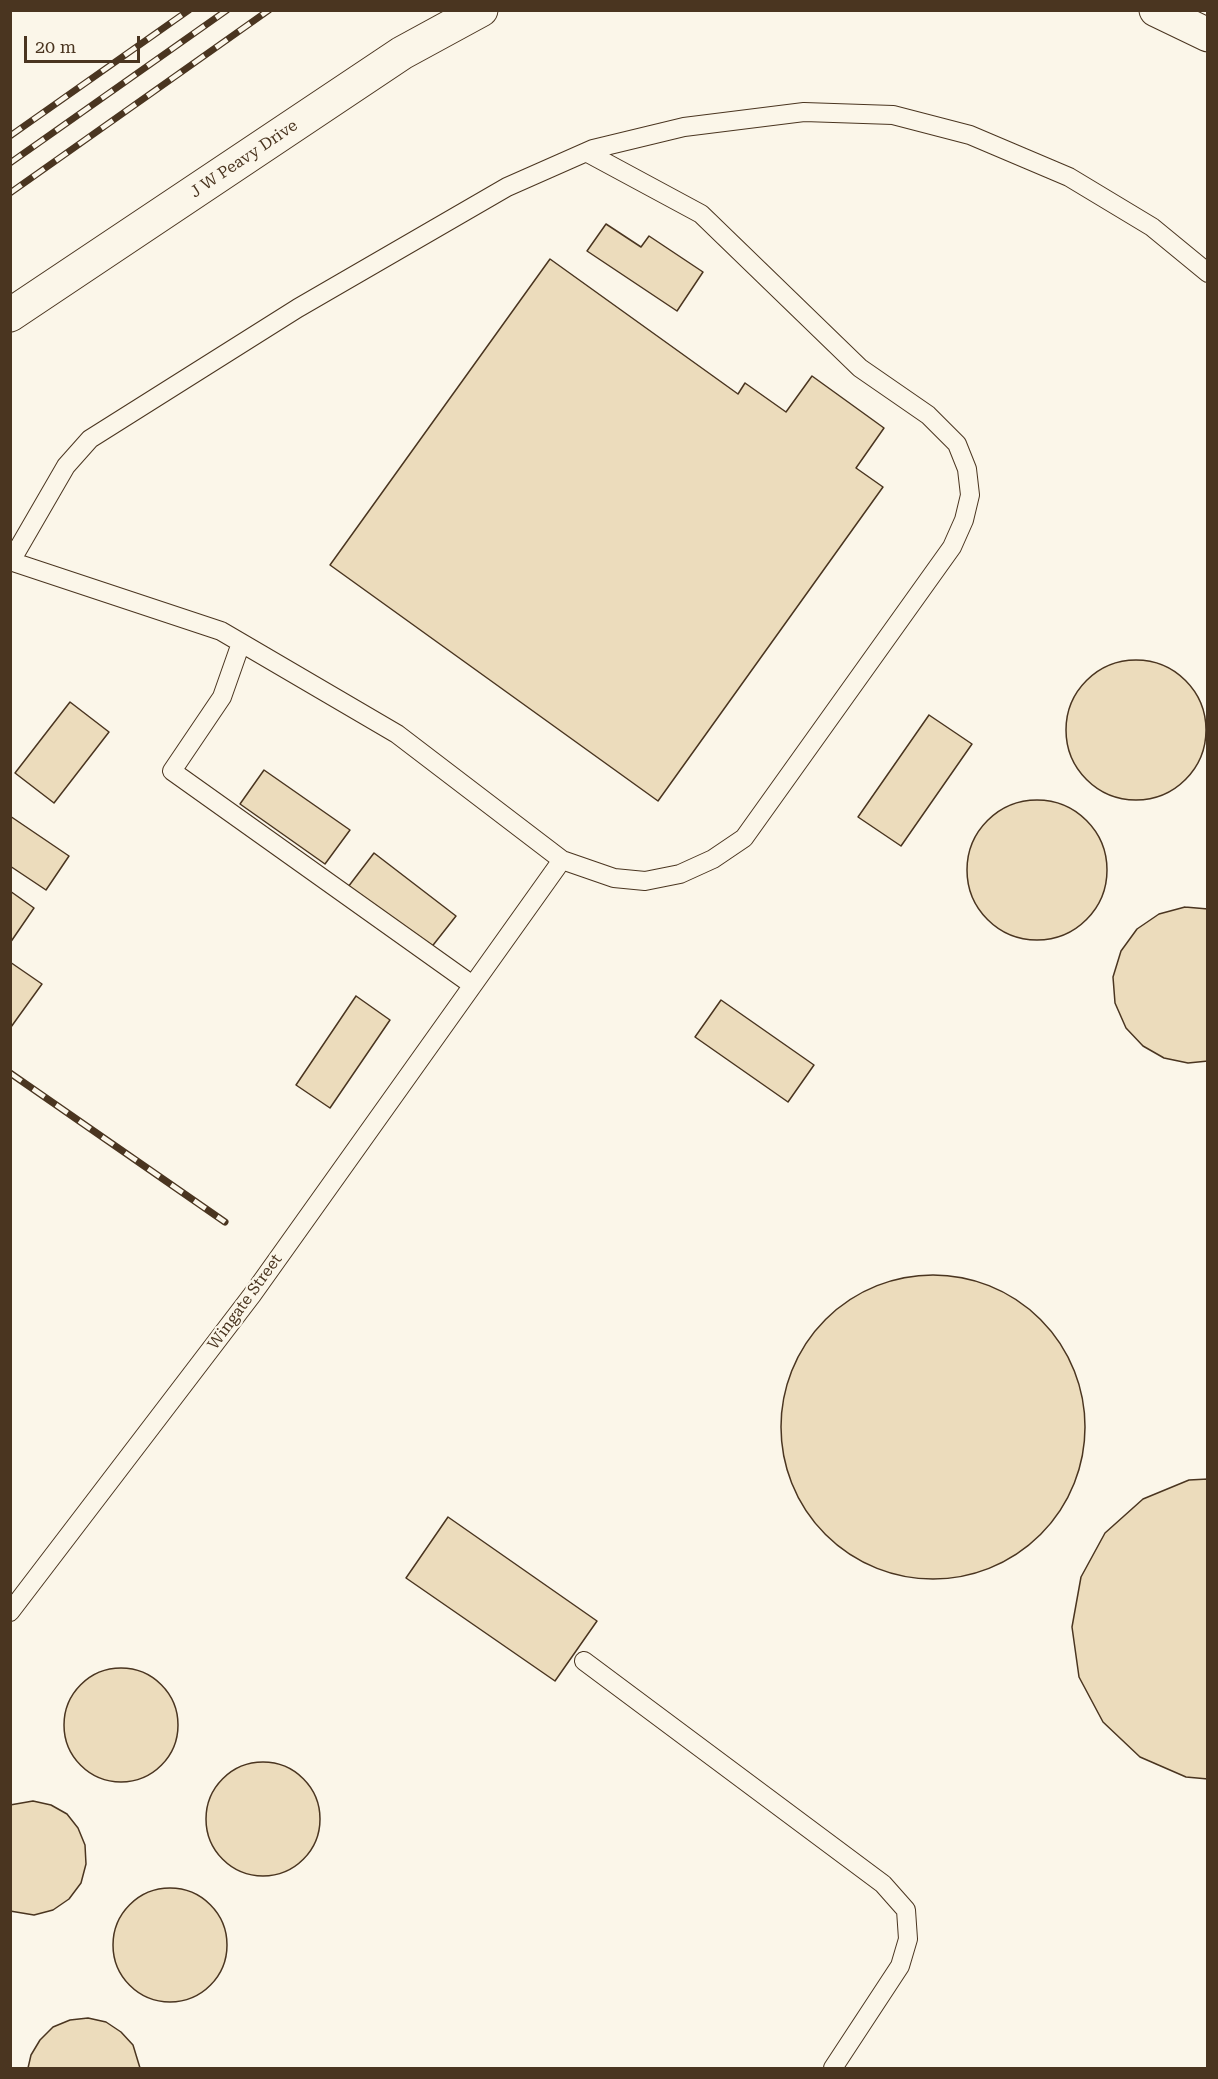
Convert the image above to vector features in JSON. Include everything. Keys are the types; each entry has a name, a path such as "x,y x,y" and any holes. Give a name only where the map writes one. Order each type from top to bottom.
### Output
{"street":[{"name":"J W Peavy Drive","path":"10,315 402,53 481,10"},
{"path":"1156,10 1208,35"}],"lane":[{"path":"586,152 701,214 860,368 928,415 957,444 967,469 970,495 964,520 952,547 744,838 713,859 688,870 645,881 614,878 562,860 397,734 221,631 11,561 66,466 90,440 298,308 507,187 586,152 684,128 804,112 893,116 970,135 1069,177 1152,227 1208,273"},
{"path":"241,643 222,697 172,771 471,984"},
{"name":"Wingate Street","path":"10,1612 252,1295 471,984 562,860"},
{"path":"584,1660 883,1884 906,1910 908,1939 900,1966 833,2068"}],"building":[{"path":"606,224 641,247 649,236 703,272 677,311 587,251"},
{"path":"550,259 738,394 745,383 786,412 812,376 884,428 856,468 883,487 658,801 330,565"},
{"path":"1136,660 1163,665 1186,680 1201,703 1206,730 1201,757 1186,780 1163,795 1136,800 1109,795 1086,780 1071,757 1066,730 1071,703 1086,680 1109,665"},
{"path":"70,702 109,732 54,803 15,773"},
{"path":"929,715 972,744 901,846 858,817"},
{"path":"264,770 350,830 325,864 240,804"},
{"path":"1037,800 1064,805 1087,820 1102,843 1107,870 1102,897 1087,920 1064,935 1037,940 1010,935 987,920 972,897 967,870 972,843 987,820 1010,805"},
{"path":"10,816 69,856 46,890 10,866"},
{"path":"374,853 456,916 430,949 348,887"},
{"path":"10,891 34,908 10,943"},
{"path":"1185,907 1208,909 1208,1061 1188,1063 1164,1058 1143,1046 1126,1028 1115,1003 1113,977 1121,951 1137,929 1159,914"},
{"path":"10,962 42,984 11,1027 10,1027"},
{"path":"356,996 390,1020 330,1108 296,1085"},
{"path":"721,1000 814,1065 788,1102 695,1037"},
{"path":"933,1275 963,1278 991,1287 1017,1301 1040,1320 1059,1343 1073,1369 1082,1397 1085,1427 1082,1457 1073,1485 1059,1511 1040,1534 1017,1553 991,1567 963,1576 933,1579 903,1576 875,1567 849,1553 826,1534 807,1511 793,1485 784,1457 781,1427 784,1397 793,1369 807,1343 826,1320 849,1301 875,1287 903,1278"},
{"path":"1208,1479 1208,1779 1186,1777 1140,1757 1103,1722 1079,1677 1072,1627 1081,1577 1105,1533 1143,1499 1189,1480"},
{"path":"448,1517 597,1621 555,1681 406,1578"},
{"path":"121,1668 143,1673 161,1685 173,1703 178,1725 173,1747 161,1765 143,1777 121,1782 99,1777 81,1765 69,1747 64,1725 69,1703 81,1685 99,1673"},
{"path":"263,1762 285,1767 303,1779 315,1797 320,1819 315,1841 303,1859 285,1871 263,1876 241,1871 223,1859 211,1841 206,1819 211,1797 223,1779 241,1767"},
{"path":"33,1801 51,1805 67,1814 78,1828 85,1845 86,1864 81,1883 69,1899 53,1910 34,1915 10,1911 10,1805"},
{"path":"170,1888 192,1893 210,1905 222,1923 227,1945 222,1967 210,1985 192,1997 170,2002 148,1997 130,1985 118,1967 113,1945 118,1923 130,1905 148,1893"},
{"path":"88,2018 106,2022 121,2032 133,2045 140,2068 28,2068 31,2055 40,2040 53,2027 70,2020"}],"railway":[{"path":"10,136 189,10"},
{"path":"10,163 227,10"},
{"path":"10,193 269,10"},
{"path":"10,1073 225,1222"}]}
